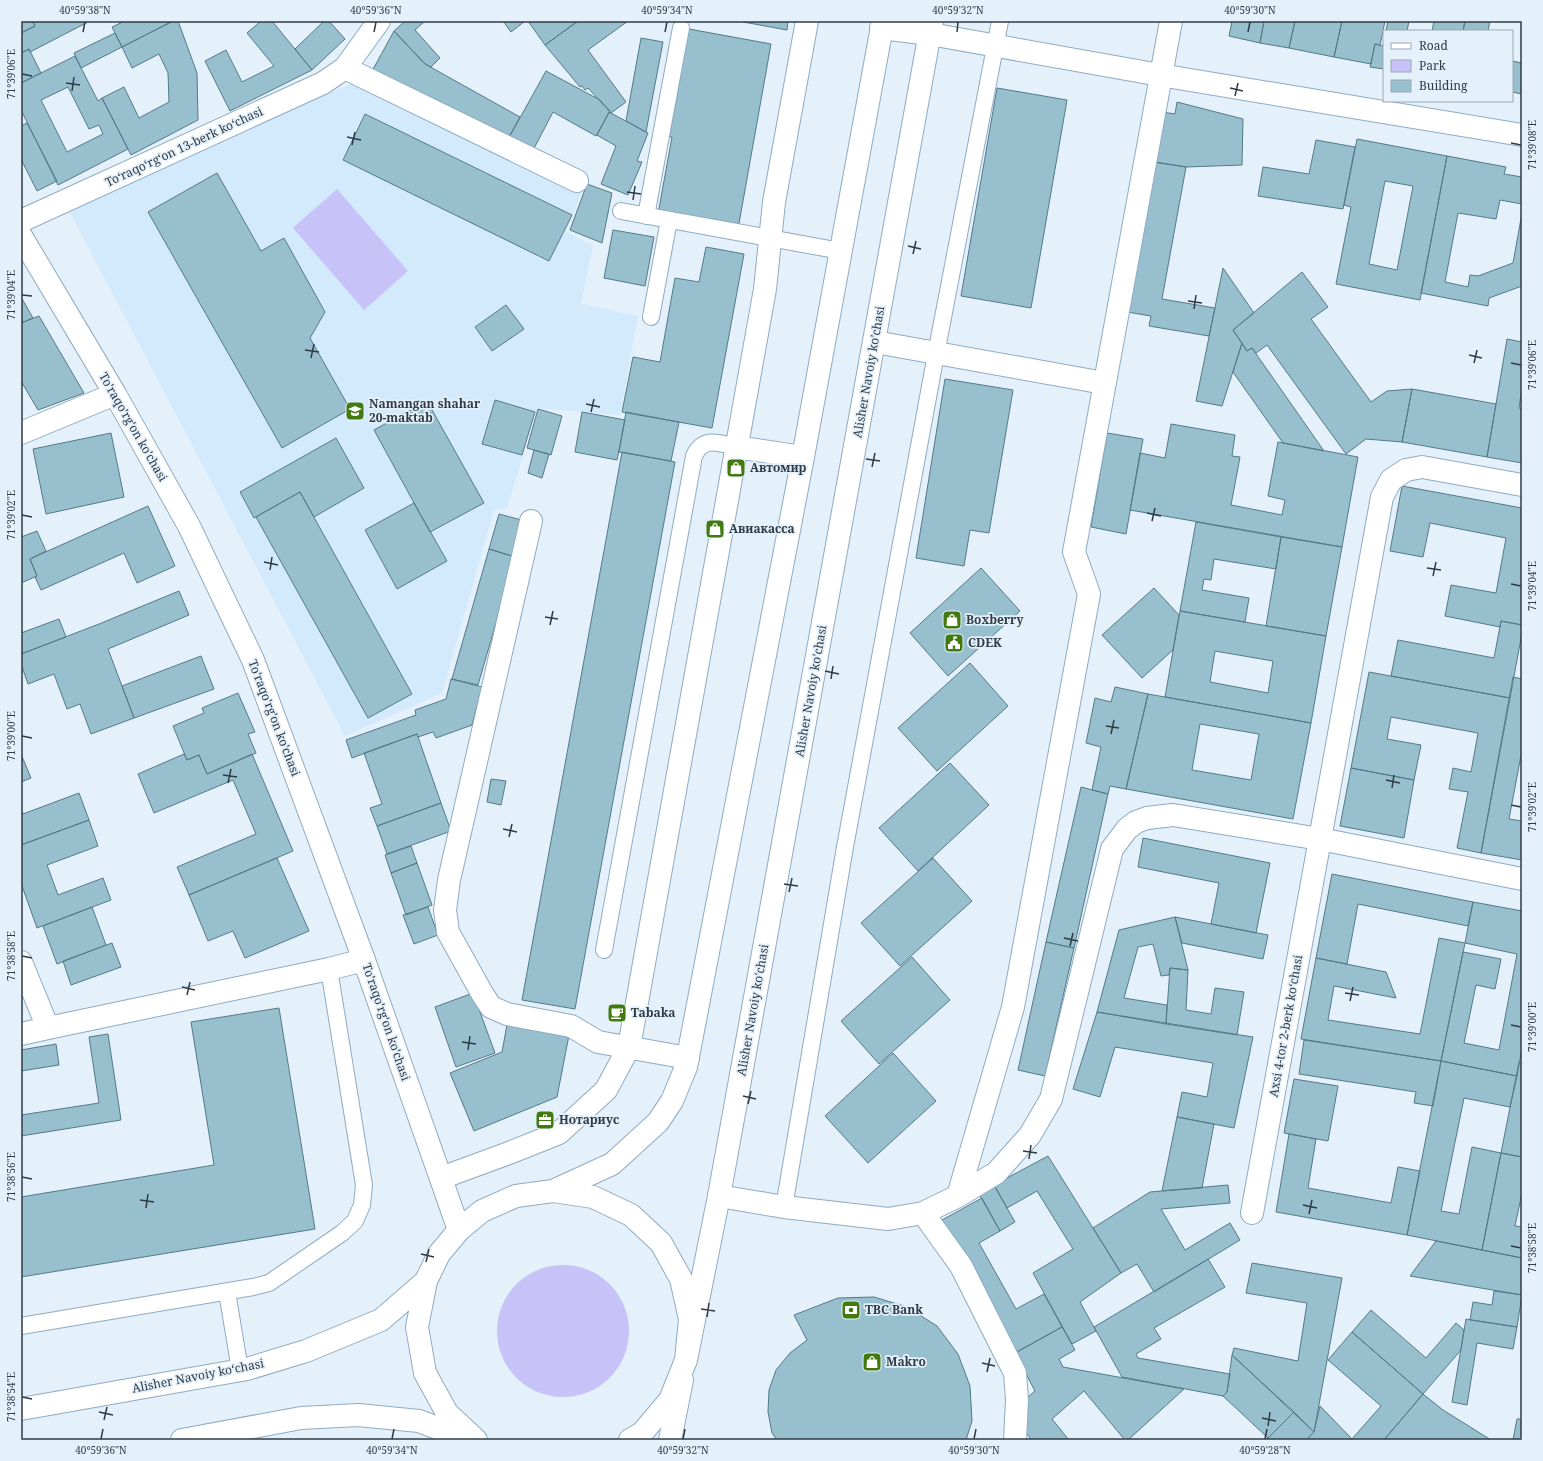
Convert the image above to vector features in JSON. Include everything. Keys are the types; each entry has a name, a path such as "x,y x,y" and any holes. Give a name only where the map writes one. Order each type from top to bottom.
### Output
{"street":[{"name":"Toʻraqoʻrgʻon 13-berk koʻchasi","path":"21,221 323,83 345,68 379,21"},
{"path":"441,1178 559,1133 606,1090 629,1048 765,289 774,202 807,21"},
{"path":"958,1196 1013,1007 1088,602 1089,594 1074,552 1171,21"},
{"path":"553,1191 612,1164 658,1122 672,1101 686,1067 803,457 882,24 931,28 996,45 1160,75 1522,135"},
{"name":"Alisher Navoiy ko'chasi","path":"686,1360 719,1196 931,28"},
{"path":"345,68 577,180"},
{"name":"To'raqo'rg'on ko'chasi","path":"21,236 115,394 189,526 254,660 364,960 459,1230"},
{"path":"875,342 1104,383"},
{"path":"21,433 115,394"},
{"path":"736,446 803,457"},
{"name":"Аxsi 4-tor 2-berk koʻchasi","path":"1252,1213 1382,497 1391,480 1406,470 1422,467 1522,485"},
{"path":"530,520 449,880 445,910 448,932 483,995 492,1007 507,1014 571,1026 598,1042 688,1058"},
{"path":"719,1196 784,1207 888,1219 923,1213 958,1196 996,1173 1030,1135 1052,1099 1112,849 1127,829 1136,822 1147,818 1173,815 1320,839 1522,879"},
{"path":"21,1034 329,969 364,960"},
{"path":"21,962 48,1028"},
{"path":"476,1440 447,1413 425,1372 417,1327 426,1281 439,1254 459,1230 482,1211 516,1196 553,1191 593,1197 631,1215 661,1243 681,1279 690,1319 686,1360 670,1440"},
{"path":"923,1213 961,1266 1016,1373 1017,1400 1015,1440"},
{"name":"Alisher Navoiy koʻchasi","path":"21,1409 240,1370 306,1351 381,1320 426,1281"},
{"path":"630,1440 642,1433 670,1400 686,1360"},
{"path":"182,1440 301,1418 358,1415 419,1421 470,1440"}],"lane":[{"path":"784,1207 845,847 936,354 1000,21"},
{"path":"646,216 681,28"},
{"path":"621,211 841,251"},
{"path":"651,317 669,220"},
{"path":"604,950 694,456 698,448 705,443 736,446"},
{"path":"21,1326 253,1288 269,1283 342,1233 354,1221 362,1206 364,1185 329,969"},
{"path":"226,1292 240,1370"}],"shaded area":[{"name":"Namangan shahar 20-maktab","path":"351,84 582,191 566,232 593,245 581,304 638,316 620,415 537,408 507,508 494,510 442,693 345,736 66,205"}],"green space":[{"path":"337,189 408,271 364,310 293,228"},
{"path":"563,1265 576,1266 588,1270 600,1276 610,1284 618,1294 624,1306 628,1318 628,1344 624,1356 618,1368 610,1378 600,1386 588,1392 576,1396 563,1397 550,1396 538,1392 526,1386 516,1378 508,1368 502,1356 498,1344 497,1331 498,1318 502,1306 508,1294 516,1284 526,1276 538,1270 550,1266"}],"building":[{"path":"21,21 32,21 35,26 21,33"},
{"path":"90,21 30,52 29,49 23,52 21,48 21,33 35,26 33,22"},
{"path":"125,21 173,21 122,47 112,27"},
{"path":"173,21 178,21 197,73 198,120 131,155 102,98 124,87 139,118 169,102 168,73 159,54 132,68 122,47"},
{"path":"261,21 272,21 312,70 230,111 205,61 226,50 242,82 274,66 247,33"},
{"path":"324,21 329,21 345,39 312,70 295,49"},
{"path":"405,21 425,21 415,30 440,58 431,67 425,64 394,31"},
{"path":"503,21 525,21 511,32"},
{"path":"528,21 578,21 545,45"},
{"path":"578,21 628,21 588,50 626,102 611,113 588,88 585,90 582,86 580,87 545,45"},
{"path":"738,21 788,21 787,30"},
{"path":"1232,21 1264,21 1260,43 1229,36"},
{"path":"1264,21 1295,21 1289,48 1260,43"},
{"path":"1295,21 1342,21 1334,57 1289,48"},
{"path":"1342,21 1385,21 1380,45 1375,44 1371,64 1334,57"},
{"path":"1388,21 1409,21 1407,30 1386,30"},
{"path":"1434,21 1465,21 1463,30 1432,30"},
{"path":"1465,21 1490,21 1488,30 1463,30"},
{"path":"689,29 771,44 738,229 658,214 672,137 669,137"},
{"path":"394,31 425,64 520,117 508,139 435,99 431,107 371,73"},
{"path":"115,33 122,47 81,68 74,53"},
{"path":"641,38 663,42 646,132 626,121"},
{"path":"1375,44 1383,46 1383,69 1370,67"},
{"path":"29,49 41,73 21,83 21,53"},
{"path":"75,56 98,101 102,98 128,149 58,185 21,110 21,83","holes":["68,87 89,129 99,125 103,134 67,152 41,100"]},
{"path":"1513,61 1522,63 1522,94 1513,92"},
{"path":"546,71 600,100 610,111 596,136 553,112 530,156 506,143"},
{"path":"997,88 1067,100 1031,308 961,296"},
{"path":"1177,102 1243,119 1242,165 1186,167 1154,162 1162,112 1175,114"},
{"path":"609,112 648,133 637,161 642,162 628,195 601,184 616,146 597,135"},
{"path":"365,114 572,215 549,261 343,160"},
{"path":"27,123 57,181 37,191 21,159 21,126"},
{"path":"1357,139 1447,156 1420,300 1336,284 1351,207 1344,205","holes":["1385,181 1413,186 1397,270 1369,264"]},
{"path":"1316,140 1355,147 1343,209 1258,196 1263,167 1309,174"},
{"path":"1447,156 1506,167 1504,174 1522,177 1522,204 1500,200 1496,219 1458,213 1445,282 1468,287 1470,275 1478,276 1513,263 1522,213 1522,286 1489,298 1488,306 1421,293"},
{"path":"1154,162 1186,167 1162,299 1215,308 1209,336 1149,326 1151,316 1127,312"},
{"path":"217,173 261,251 284,238 325,312 310,338 350,409 282,448 148,212"},
{"path":"587,184 612,193 602,243 570,230"},
{"path":"613,230 654,237 645,286 604,278"},
{"path":"706,247 744,254 712,428 622,412 633,357 660,362 675,278 699,282"},
{"path":"1223,268 1254,313 1233,330 1242,343 1222,406 1196,401"},
{"path":"1302,272 1328,307 1311,319 1371,402 1387,391 1412,389 1402,442 1366,439 1346,454 1267,345 1256,353 1252,348 1247,351 1233,330"},
{"path":"21,297 33,318 21,323"},
{"path":"506,305 524,329 492,351 475,327"},
{"path":"39,316 84,393 38,410 21,381 21,323"},
{"path":"1507,339 1522,342 1522,388 1519,408 1522,409 1522,463 1487,457"},
{"path":"1242,343 1247,351 1252,348 1324,451 1283,443 1233,372"},
{"path":"945,379 1013,390 989,533 970,530 964,566 916,558"},
{"path":"1412,389 1496,404 1487,457 1402,442"},
{"path":"495,400 535,412 522,455 482,444"},
{"path":"427,401 484,503 430,532 374,430"},
{"path":"538,409 562,416 551,455 527,448"},
{"path":"582,412 625,420 617,460 575,452"},
{"path":"626,412 679,422 671,461 619,452"},
{"path":"1171,424 1235,435 1232,456 1240,457 1231,505 1282,515 1285,500 1268,496 1278,442 1358,457 1342,547 1130,510 1140,453 1165,458"},
{"path":"111,433 124,497 46,514 33,449"},
{"path":"1107,433 1143,439 1126,534 1091,527"},
{"path":"336,438 364,488 314,517 300,492 254,518 240,492"},
{"path":"534,450 549,454 542,478 528,473"},
{"path":"622,452 675,462 575,1009 522,1000"},
{"path":"1402,486 1522,508 1522,625 1501,621 1500,627 1445,616 1451,585 1496,593 1506,538 1430,523 1423,557 1390,551"},
{"path":"300,492 412,694 368,718 256,517"},
{"path":"414,503 447,561 397,589 365,530"},
{"path":"148,506 175,566 137,583 124,553 41,590 35,577 37,576 30,559"},
{"path":"499,514 525,521 515,557 489,549"},
{"path":"1196,522 1281,537 1276,569 1214,559 1211,580 1204,579 1202,590 1249,598 1245,622 1180,611"},
{"path":"37,531 46,551 30,559 37,576 21,583 21,537"},
{"path":"1281,537 1342,547 1326,636 1266,626"},
{"path":"489,549 515,557 478,685 452,679"},
{"path":"981,568 1020,611 948,676 910,633"},
{"path":"1154,588 1179,615 1173,650 1142,678 1102,635"},
{"path":"179,591 189,615 108,649 134,718 91,734 80,704 67,709 54,674 28,684 21,664 21,654"},
{"path":"1180,611 1326,636 1311,723 1165,697","holes":["1215,651 1273,661 1268,693 1210,682"]},
{"path":"59,619 66,637 21,654 21,633"},
{"path":"1501,621 1522,625 1522,633 1510,698 1391,676 1398,640 1494,658"},
{"path":"201,656 214,689 134,718 122,686"},
{"path":"970,663 1008,706 937,771 898,728"},
{"path":"1369,672 1510,698 1481,853 1457,848 1468,792 1449,789 1453,768 1471,772 1478,733 1391,717 1387,739 1421,745 1414,780 1351,768"},
{"path":"1513,677 1522,679 1522,750 1509,819 1522,821 1522,860 1481,853"},
{"path":"451,679 482,687 472,725 436,738 433,732 418,737 417,734 352,758 346,740 416,715 415,710 446,699"},
{"path":"1115,687 1148,694 1126,789 1110,786 1108,794 1092,790 1101,747 1086,743 1095,698 1111,702"},
{"path":"238,693 255,732 248,734 256,753 207,774 199,755 187,760 173,726 204,713 202,708"},
{"path":"1148,694 1311,723 1293,819 1126,789","holes":["1200,724 1259,734 1251,780 1192,770"]},
{"path":"417,734 441,803 377,826 370,808 382,804 364,753"},
{"path":"21,754 31,778 21,782"},
{"path":"184,754 187,760 199,755 207,774 252,754 293,851 189,895 177,867 256,834 233,780 154,813 138,774"},
{"path":"950,763 989,805 918,871 879,828"},
{"path":"1351,768 1414,780 1404,838 1340,826"},
{"path":"491,779 506,781 501,805 487,802"},
{"path":"1081,787 1108,794 1074,948 1046,942"},
{"path":"79,793 89,820 21,845 21,809 23,814"},
{"path":"441,803 451,831 387,854 377,826"},
{"path":"89,820 98,846 47,865 58,895 103,878 111,900 37,928 21,883 21,845"},
{"path":"1143,838 1270,863 1256,933 1211,924 1219,883 1138,867"},
{"path":"411,846 417,863 391,873 385,855"},
{"path":"277,858 309,931 245,958 233,931 208,941 189,895"},
{"path":"933,858 972,901 900,966 861,923"},
{"path":"417,863 432,905 406,915 391,873"},
{"path":"1332,874 1473,902 1468,926 1358,904 1347,964 1316,958"},
{"path":"1473,902 1522,911 1522,1048 1517,1076 1441,1061 1463,952 1501,959 1495,989 1476,985 1464,1043 1499,1050 1517,954 1465,943"},
{"path":"92,907 106,945 57,964 43,926"},
{"path":"428,907 438,935 414,944 403,915"},
{"path":"1175,917 1268,935 1263,959 1182,943"},
{"path":"1175,917 1188,970 1170,968 1169,975 1161,976 1153,944 1138,947 1124,998 1167,1005 1166,1024 1097,1012 1119,930"},
{"path":"1439,938 1465,943 1441,1061 1301,1039 1316,958 1386,972 1396,998 1334,986 1328,1020 1420,1034"},
{"path":"1046,942 1074,948 1045,1076 1018,1070"},
{"path":"112,943 121,967 71,985 63,961"},
{"path":"912,957 950,1000 879,1064 841,1021"},
{"path":"1170,968 1188,970 1186,1010 1211,1014 1215,988 1244,992 1237,1035 1166,1024"},
{"path":"473,993 495,1053 456,1067 435,1007"},
{"path":"279,1008 315,1229 21,1277 21,1197 214,1165 191,1022"},
{"path":"1097,1012 1253,1037 1234,1128 1177,1117 1182,1092 1207,1097 1213,1063 1115,1047 1100,1097 1073,1089"},
{"path":"508,1019 570,1030 557,1097 474,1131 450,1073 502,1052"},
{"path":"108,1034 121,1120 21,1136 21,1115 99,1103 89,1037"},
{"path":"1304,1040 1441,1061 1433,1106 1414,1103 1416,1092 1299,1074"},
{"path":"56,1044 59,1065 21,1071 21,1050"},
{"path":"893,1053 936,1101 868,1163 825,1116"},
{"path":"1441,1061 1517,1076 1510,1107 1464,1098 1441,1211 1459,1214 1472,1147 1501,1153 1482,1250 1407,1235"},
{"path":"1519,1062 1522,1063 1522,1157 1501,1153"},
{"path":"1294,1079 1338,1086 1328,1141 1284,1133"},
{"path":"1177,1117 1214,1124 1202,1188 1162,1191"},
{"path":"1289,1134 1316,1139 1308,1188 1391,1203 1398,1167 1420,1171 1407,1235 1276,1212"},
{"path":"1501,1153 1522,1157 1522,1193 1515,1226 1522,1227 1522,1258 1482,1250"},
{"path":"1048,1156 1121,1273 1080,1302 1096,1331 1072,1344 1033,1273 1073,1249 1037,1191 1007,1208 994,1185"},
{"path":"994,1185 1015,1222 1000,1231 979,1194"},
{"path":"1228,1185 1230,1203 1161,1209 1185,1250 1230,1223 1240,1240 1154,1292 1137,1264 1121,1273 1093,1228 1150,1192"},
{"path":"982,1198 1000,1231 979,1243 1016,1309 1044,1294 1062,1327 1015,1353 942,1220"},
{"path":"1436,1241 1522,1258 1522,1295 1410,1276"},
{"path":"1208,1259 1225,1287 1154,1328 1161,1339 1136,1354 1138,1358 1230,1374 1227,1392 1223,1396 1122,1377 1094,1327"},
{"path":"1252,1263 1342,1278 1314,1432 1232,1355 1234,1348 1298,1361 1307,1303 1246,1293"},
{"path":"1494,1291 1522,1295 1517,1327 1470,1320 1473,1302 1492,1305"},
{"name":"Makro","path":"874,1297 907,1307 937,1326 958,1354 970,1386 972,1421 966,1440 777,1440 772,1433 768,1412 769,1390 776,1370 790,1353 807,1340 794,1315 838,1298"},
{"path":"1371,1310 1426,1358 1456,1323 1464,1330 1461,1350 1423,1394 1352,1332"},
{"path":"1466,1319 1517,1327 1513,1349 1477,1343 1467,1405 1452,1402"},
{"path":"1062,1327 1075,1350 1059,1359 1063,1367 1184,1389 1128,1440 1125,1440 1084,1391 1052,1419 1069,1440 1032,1440 1021,1427 1021,1403 1035,1391 1015,1353"},
{"path":"1352,1332 1423,1394 1384,1440 1307,1440 1314,1432 1320,1406 1352,1439 1381,1406 1328,1360"},
{"path":"1232,1355 1294,1412 1268,1438 1223,1396 1227,1392"},
{"path":"1423,1394 1443,1410 1491,1440 1384,1440"},
{"path":"1294,1412 1314,1432 1306,1440 1266,1440"},
{"path":"1517,1419 1522,1419 1522,1440 1513,1440"}],"place":[{"name":"Namangan shahar 20-maktab","path":"355,411"},
{"name":"Автомир","path":"736,468"},
{"name":"Авиакасса","path":"715,529"},
{"name":"Boxberry","path":"952,620"},
{"name":"CDEK","path":"954,643"},
{"name":"Tabaka","path":"617,1013"},
{"name":"Нотариус","path":"545,1120"},
{"name":"TBC Bank","path":"851,1310"},
{"name":"Makro","path":"872,1362"}]}
